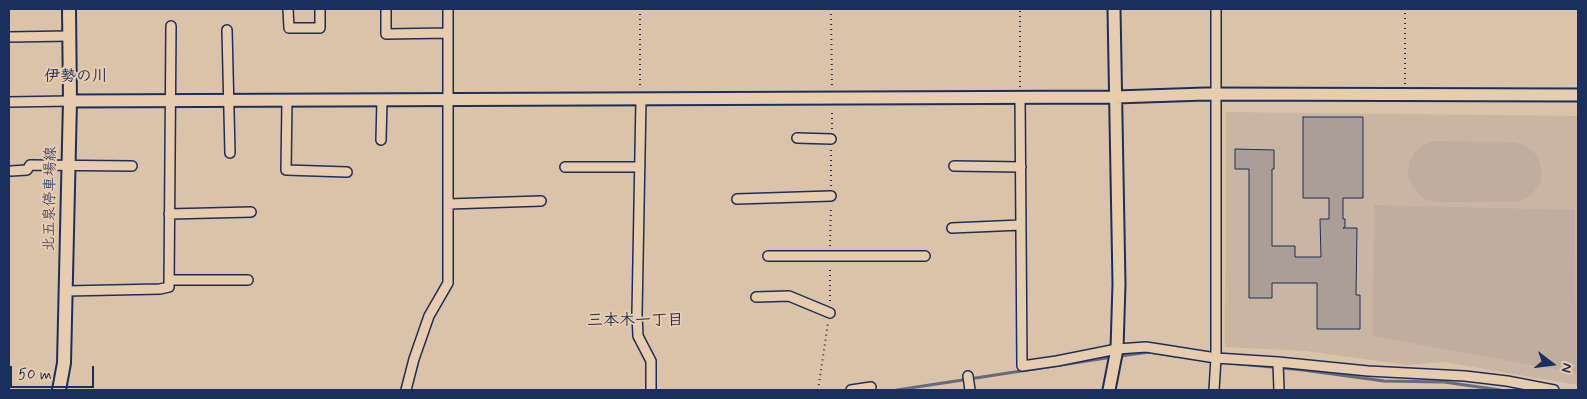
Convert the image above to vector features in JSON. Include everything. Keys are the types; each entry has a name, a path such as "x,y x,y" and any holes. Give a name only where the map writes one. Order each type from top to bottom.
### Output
{"main road":[{"name":"北五泉停車場線","path":"59,390 64,363 66,290 70,101 69,9"}],"street":[{"path":"288,9 289,28 320,28 320,9"},
{"path":"386,9 386,34 448,34"},
{"path":"406,390 429,316 448,283 448,9"},
{"path":"1109,390 1117,349 1119,284 1114,9"},
{"path":"1214,390 1216,358 1216,9"},
{"path":"66,290 160,289 169,287 170,26"},
{"path":"228,30 230,153"},
{"path":"9,37 69,36"},
{"path":"9,102 1216,95 1578,95"},
{"path":"1020,97 1022,366 1117,349 1146,347 1216,358 1378,372 1465,376 1554,390"},
{"path":"640,99 638,336 651,360 651,390"},
{"path":"287,100 286,170 347,172"},
{"path":"381,140 382,100"},
{"path":"796,138 832,139"},
{"path":"11,171 28,170 30,165 132,166"},
{"path":"954,166 1021,166"},
{"path":"565,167 640,168"},
{"path":"737,199 831,196"},
{"path":"448,204 542,201"},
{"path":"169,214 251,212"},
{"path":"952,228 1021,226"},
{"path":"768,256 925,256"},
{"path":"168,280 248,280"},
{"path":"756,296 789,296 830,313"},
{"path":"1278,362 1279,390"},
{"path":"968,376 970,390"},
{"path":"851,390 871,387"}],"path":[{"path":"640,9 640,99"},
{"path":"818,390 830,313 831,9"},
{"path":"1020,9 1020,97"},
{"path":"1405,9 1405,95"}],"shaded area":[{"path":"1226,112 1578,116 1578,385 1443,362 1407,365 1306,351 1225,347"},
{"path":"1434,141 1514,142 1524,145 1537,155 1542,173 1540,183 1532,194 1523,200 1514,202 1436,202 1424,199 1412,186 1408,176 1409,163 1415,152 1423,145"},
{"path":"1374,205 1575,210 1576,373 1373,336"}],"building":[{"path":"1303,117 1363,117 1363,198 1343,198 1345,227 1343,228 1357,228 1356,295 1360,295 1360,329 1317,329 1317,283 1272,283 1272,298 1249,298 1249,169 1235,169 1235,149 1274,150 1274,169 1272,169 1272,246 1295,246 1295,257 1321,257 1320,219 1329,219 1329,198 1303,198"}],"waterway":[{"path":"1120,356 1150,352 1175,356"},
{"path":"897,390 1113,357"},
{"path":"1219,362 1303,370 1384,381 1444,382 1500,390"}],"district":[{"name":"伊勢の川","path":"76,78"},
{"name":"三本木一丁目","path":"635,322"}]}
